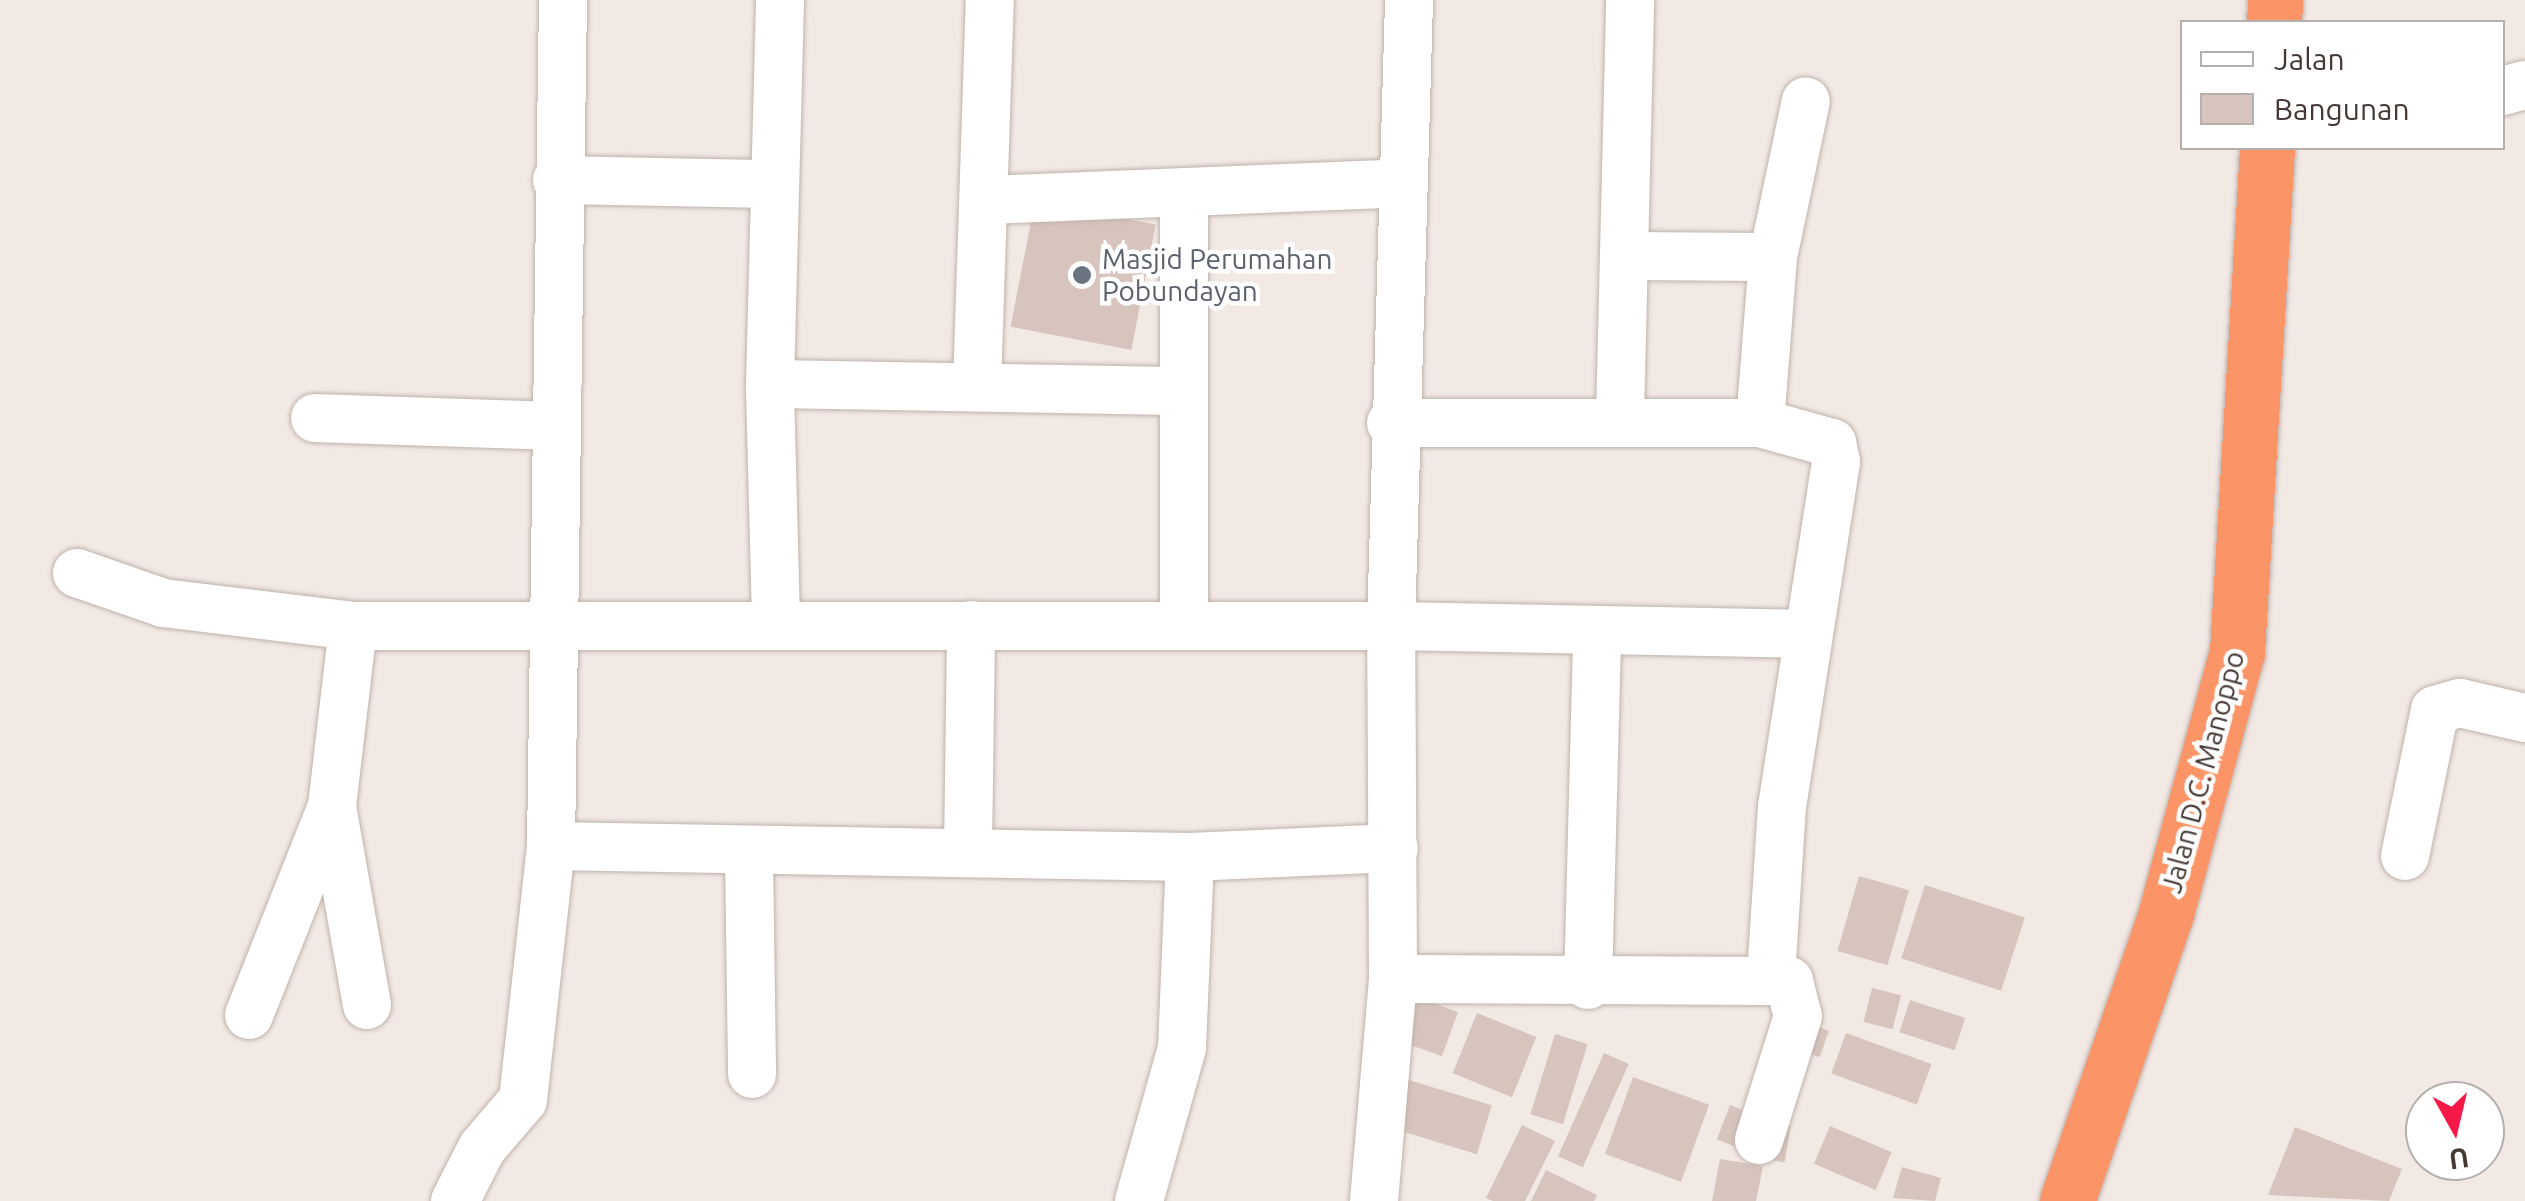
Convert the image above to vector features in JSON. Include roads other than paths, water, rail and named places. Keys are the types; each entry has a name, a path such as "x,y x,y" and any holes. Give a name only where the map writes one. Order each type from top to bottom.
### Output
{"highway":[{"name":"Jalan D.C. Manoppo","path":"2068,1201 2166,914 2237,652 2268,150"}],"street":[{"path":"455,1201 482,1148 523,1100 551,846 557,180 563,0"},
{"path":"776,620 770,384 780,0"},
{"path":"976,386 987,200 990,0"},
{"path":"1374,1201 1393,979 1391,423 1409,0"},
{"path":"1620,416 1630,0"},
{"path":"1760,422 1773,256 1806,101"},
{"path":"557,180 774,184"},
{"path":"987,200 1404,183"},
{"path":"1184,192 1179,391 1184,621"},
{"path":"1624,256 1773,256"},
{"path":"770,384 1179,391"},
{"path":"1391,423 1620,416 1760,422 1826,436 1836,454 1802,634 1772,976"},
{"path":"315,418 555,426"},
{"path":"77,573 163,604 353,626 776,620 972,625 1184,621 1802,634"},
{"path":"968,850 972,625"},
{"path":"249,1014 332,806 353,626"},
{"path":"1588,986 1596,632"},
{"path":"2405,856 2435,710 2460,703 2525,718"},
{"path":"332,806 367,1005"},
{"path":"551,846 748,854 968,850 1190,856 1394,848"},
{"path":"748,854 752,1074"},
{"path":"1139,1201 1182,1048 1190,856"},
{"path":"1393,979 1588,986 1772,976 1790,982 1798,1016 1759,1140"}],"place":[{"name":"Masjid Perumahan Pobundayan","path":"1082,275"}]}
